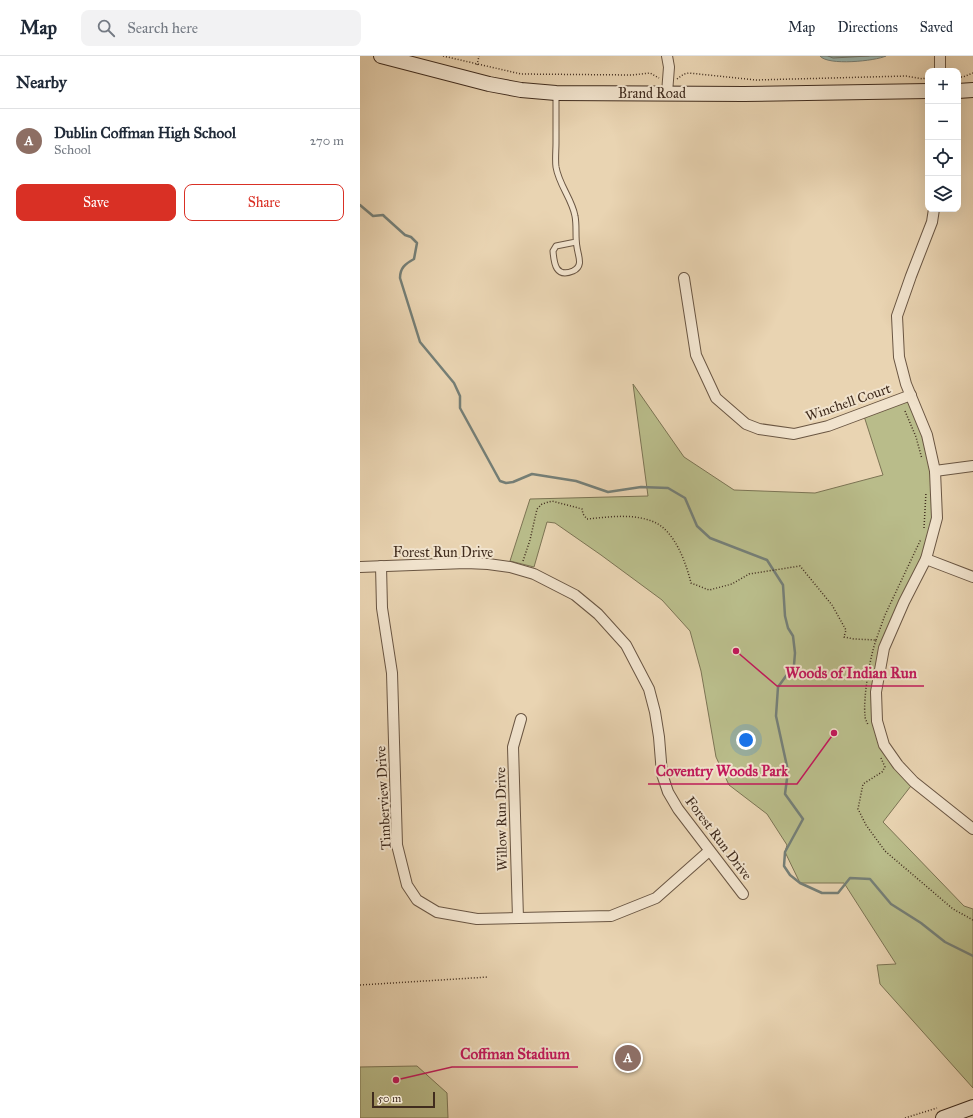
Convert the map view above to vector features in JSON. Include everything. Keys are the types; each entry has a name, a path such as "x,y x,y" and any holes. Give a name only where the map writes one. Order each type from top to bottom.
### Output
{"main road":[{"name":"Brand Road","path":"381,56 489,84 521,90 556,93 744,94 925,91"},
{"path":"961,91 973,90"},
{"path":"943,1118 973,1107"}],"street":[{"path":"667,56 669,68 667,93"},
{"path":"940,56 940,68"},
{"path":"934,212 932,222 910,276 897,316 899,357 911,395 927,435 936,471 937,518 926,559 904,602 884,648 876,692 877,721 884,746 898,765 914,782 973,829"},
{"name":"Winchell Court","path":"684,278 696,355 716,398 746,424 759,429 794,434 828,426 911,395"},
{"path":"936,471 973,466"},
{"path":"926,559 973,577"},
{"name":"Forest Run Drive","path":"360,567 474,563 519,570 534,574 575,595 598,614 626,645 649,689 659,737 662,774 668,792 678,809 743,894"},
{"name":"Timberview Drive","path":"381,566 382,608 392,673 397,845 407,884 417,900 437,912 477,919 611,916 656,898 709,851"},
{"name":"Willow Run Drive","path":"518,918 513,747 521,719"}],"lane":[{"path":"556,93 556,167 560,182 575,216 576,242 580,264 578,268 565,273 560,272 556,268 553,251 556,246 576,242"}],"path":[{"path":"443,56 521,74 632,75 650,73 660,78 678,79 684,74 689,73 756,80 906,76 923,79 925,78"},
{"path":"477,64 479,56"},
{"path":"961,77 973,73"},
{"path":"905,412 916,437 924,464"},
{"path":"869,729 864,716 866,685 873,649 885,615 924,533 926,492"},
{"path":"519,570 527,552 537,509 542,504 552,501 582,509 583,514 587,519 628,516 655,522 667,532 680,549 687,566 691,584 709,590 732,584 749,574 800,566 832,605 846,630 844,637 876,640"},
{"path":"880,754 885,767 882,772 863,784 858,809 866,825 885,851 953,909 973,920"},
{"path":"360,985 488,977"}],"green space":[{"path":"633,384 684,457 734,490 815,493 883,475 863,413 911,395 935,471 937,518 926,559 884,648 876,692 884,745 914,782 883,822 964,906 973,909 973,1088 880,984 877,965 896,964 844,883 800,883 785,852 787,845 767,814 729,785 716,757 701,671 690,631 662,600 555,523 547,522 534,567 510,561 530,499 648,496"},
{"path":"417,1066 447,1093 448,1118 360,1118 360,1067"}],"water":[{"path":"820,56 886,56 872,60 841,62 825,59"}],"waterway":[{"path":"360,205 373,216 383,215 405,235 411,237 417,243 414,259 404,267 400,278 420,342 454,383 460,396 460,408 500,481 506,483 513,482 532,474 576,481 608,492 641,487 668,488 685,498 697,526 710,538 767,560 783,585 785,616 788,628 793,636 795,653 794,665 778,687 776,716 788,771 785,794 803,819 785,852 784,866 790,875 800,883 822,893 838,893 850,878 870,879 891,904 921,923 945,942 973,956"}],"place":[{"name":"Woods of Indian Run","path":"736,651"},
{"name":"Coventry Woods Park","path":"834,733"},
{"name":"Dublin Coffman High School","path":"628,1058"},
{"name":"Coffman Stadium","path":"396,1080"}]}
